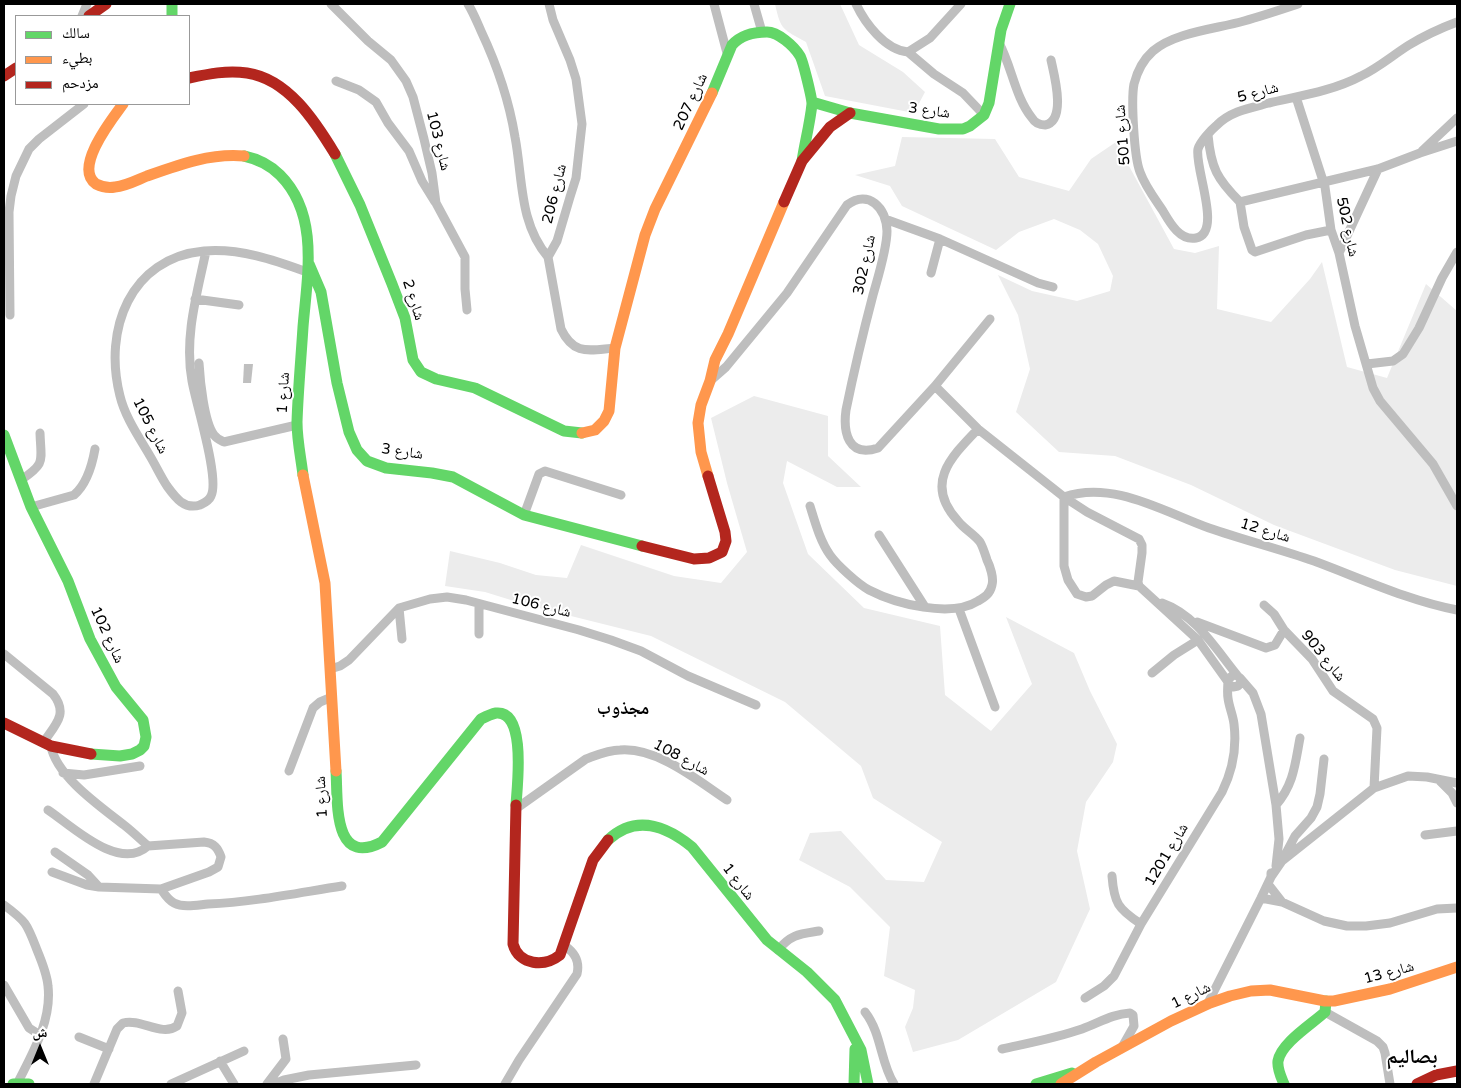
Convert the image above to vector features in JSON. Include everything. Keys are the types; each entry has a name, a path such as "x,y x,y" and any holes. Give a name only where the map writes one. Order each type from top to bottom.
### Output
{"street":[{"path":"90,15 106,4"},
{"name":"شارع 103","path":"331,4 368,41 391,60 402,74 413,97 432,173 436,204 464,252 466,260 465,289 467,310"},
{"path":"468,4 489,47 502,82 515,136 524,208 537,244 548,257 561,329 570,344 585,350 615,348"},
{"name":"شارع 206","path":"548,257 557,241 576,178 582,124 576,80 570,60 553,20 549,4"},
{"path":"714,4 728,53"},
{"path":"754,4 762,32 777,35 796,49 801,57 812,102 802,161"},
{"path":"856,4 866,24 893,48 908,52 934,74 964,93 984,115 993,88 999,43 1010,4"},
{"path":"908,52 930,38 961,4"},
{"name":"شارع 501","path":"1208,135 1199,146 1198,155 1208,224 1202,236 1192,238 1180,234 1172,225 1143,179 1138,164 1133,99 1134,84 1143,63 1162,44 1179,37 1244,21 1298,4"},
{"name":"شارع 5","path":"1208,135 1222,120 1238,111 1337,86 1360,76 1426,35 1457,22"},
{"name":"شارع 207","path":"615,348 645,235 720,76 728,53 737,39 762,32"},
{"path":"999,43 1024,106 1031,118 1039,124 1051,122 1056,114 1057,88 1051,60"},
{"path":"4,76 15,69"},
{"name":"شارع 2","path":"190,78 233,72 256,75 267,79 283,89 314,122 333,149 356,196 406,320 411,352 417,368 422,373 441,380 465,384 485,392 564,431 583,433 595,430 604,421 609,411 615,348"},
{"path":"336,81 359,90 376,102 408,151 422,181 436,204"},
{"name":"شارع 502","path":"1296,97 1323,181 1331,230 1366,364"},
{"name":"شارع 3","path":"812,102 830,109 949,130 963,129 984,115"},
{"path":"10,315 9,212 10,196 16,176 29,149 83,105"},
{"name":"شارع 1","path":"122,105 101,136 92,154 88,168 90,177 96,184 110,188 117,187 204,159 234,155 246,156 273,169 283,178 296,195 304,218 308,266 297,424 298,447 325,584 339,824 344,838 359,848 370,849 382,842 481,719 496,712 508,716 515,726 518,740 514,947 520,956 528,961 546,964 556,959 565,946 593,860 599,848 618,832 644,824 670,830 692,847 767,940 807,972 828,992 841,1010 863,1054 868,1084"},
{"path":"802,161 830,127 850,113"},
{"path":"1420,153 1457,118"},
{"path":"1208,135 1215,170 1225,188 1240,202 1245,231 1252,250 1255,252 1297,238 1331,230"},
{"path":"1240,202 1378,169 1420,153 1457,142"},
{"name":"شارع 3","path":"308,266 321,292 342,408 352,440 362,457 368,462 387,468 428,471 453,476 524,515 574,528 629,549 678,561 704,564 722,558 731,544 731,535 707,446 701,405 710,381 714,360 728,334 802,161"},
{"path":"1338,253 1378,169"},
{"name":"شارع 302","path":"710,381 726,367 786,293 847,205 857,200 872,201 881,209 887,231 846,410 845,431 849,441 857,448 872,450 878,448 935,386 990,319"},
{"path":"885,218 940,239 1038,283 1053,287"},
{"path":"931,273 940,239"},
{"path":"206,251 195,299 239,305"},
{"name":"شارع 105","path":"195,299 190,330 192,380 214,483 211,498 197,506 182,504 165,483 132,425 120,396 115,357 120,323 124,311 139,283 158,266 169,260 206,251 248,253 308,266"},
{"path":"1457,252 1416,334 1403,354 1393,361 1366,364 1370,380 1380,401 1434,464 1457,506"},
{"path":"199,364 204,403 215,438 229,441 297,424"},
{"path":"935,386 978,429 1064,497 1087,512 1139,539 1142,548 1139,586"},
{"path":"810,506 821,539 830,556 868,590 895,601 919,607 959,610 973,605 989,595 993,583 989,564 980,542 957,521 944,502 940,486 954,453 978,429"},
{"path":"21,480 35,471 40,464 40,433"},
{"name":"شارع 102","path":"4,435 31,507 68,581 90,639 116,687 143,720 146,731 146,742 140,750 132,754 120,756 90,754 47,745"},
{"path":"31,507 74,495 79,491 89,473 95,450"},
{"path":"524,515 539,474 545,471 621,495"},
{"name":"شارع 12","path":"1064,497 1076,492 1087,492 1140,500 1202,525 1266,545 1382,587 1457,610"},
{"path":"1064,497 1064,566 1068,580 1077,594 1086,597 1092,596 1106,584 1114,581 1139,586 1198,640 1258,706 1261,714 1276,805 1277,823 1271,877 1282,902"},
{"path":"879,535 925,607"},
{"name":"شارع 106","path":"330,669 340,666 349,660 399,608 430,599 447,597 579,630 611,640 641,651 688,676 756,705"},
{"path":"1155,600 1177,610 1192,620 1216,650 1234,681"},
{"path":"479,604 479,634"},
{"path":"1264,605 1274,614 1284,630"},
{"path":"399,608 402,638"},
{"path":"959,610 995,708"},
{"name":"شارع 903","path":"1192,620 1266,648 1275,645 1284,630 1312,659 1333,691 1370,715 1376,723 1374,788"},
{"path":"1152,673 1174,655 1198,640"},
{"path":"4,654 58,700 61,709 60,718 47,745"},
{"name":"شارع 1201","path":"1085,998 1104,986 1114,976 1141,924 1222,792 1228,779 1235,752 1232,710 1234,681"},
{"path":"288,771 313,708 320,702 332,698"},
{"path":"4,723 47,745 63,773 101,808 148,846"},
{"path":"1276,805 1290,786 1300,738"},
{"name":"شارع 108","path":"517,808 586,759 598,754 619,750 637,751 655,756 727,800"},
{"path":"1208,1003 1271,877 1295,836 1311,818 1317,807 1324,759"},
{"path":"63,773 84,775 140,766"},
{"path":"1282,861 1374,788 1408,776 1427,777 1457,783"},
{"path":"1440,781 1452,793 1457,803"},
{"path":"48,810 109,851 128,854 137,853 148,846 209,843 216,846 221,857 218,867 210,872 161,889 99,887 87,885 52,872"},
{"path":"1425,835 1457,831"},
{"path":"55,852 88,875 99,887"},
{"path":"1112,876 1114,896 1119,907 1141,924"},
{"path":"161,889 168,900 188,906 243,901 342,886"},
{"path":"1262,898 1282,902 1324,921 1347,926 1390,923 1432,910 1457,908"},
{"path":"4,905 21,918 30,929 46,976 48,997 46,1016 40,1035 18,1084"},
{"path":"778,950 784,942 793,936 819,931"},
{"path":"505,1084 519,1060 578,974 578,960 565,946"},
{"name":"شارع 13","path":"1326,1007 1385,992 1457,967"},
{"path":"4,985 29,1028 40,1035"},
{"name":"شارع 1","path":"1061,1084 1068,1082 1079,1072 1208,1003 1234,994 1270,989 1286,991 1326,1007"},
{"path":"94,1084 117,1030 123,1023 134,1022 169,1030 178,1026 182,1013 178,991"},
{"path":"1284,1084 1278,1061 1281,1054 1326,1007 1382,1046 1390,1084"},
{"path":"864,1012 878,1036 887,1071 894,1084"},
{"path":"1002,1049 1084,1029 1107,1017 1130,1013 1133,1015 1134,1026 1120,1051"},
{"path":"79,1037 109,1049"},
{"path":"267,1084 286,1059 283,1039"},
{"name":"شارع 1","path":"855,1039 856,1084"},
{"path":"171,1084 244,1051"},
{"path":"220,1061 234,1084"},
{"path":"274,1084 309,1075 416,1065"},
{"path":"1417,1084 1457,1070"},
{"name":"شارع 1","path":"1036,1084 1067,1073 1079,1072"},
{"path":"13,1084 29,1084"},
{"path":"856,1084 863,1084"}],"shaded area":[{"path":"775,4 840,4 859,45 903,72 925,92 914,113 825,96 806,42 784,28 779,20"},
{"path":"902,137 995,139 1019,177 1069,191 1091,159 1116,142 1174,249 1195,253 1219,246 1217,309 1271,322 1310,279 1322,262 1347,367 1387,378 1426,284 1457,311 1457,586 1395,570 1274,525 1191,485 1115,456 1059,452 1016,412 1030,369 1018,315 998,275 1032,291 1077,301 1110,291 1113,276 1098,244 1080,230 1054,219 1019,232 996,250 902,206 890,186 855,175 895,166"},
{"path":"244,364 253,364 251,383 243,383"},
{"path":"754,396 828,416 828,456 861,487 837,487 787,461 783,483 808,554 864,608 940,626 945,695 991,731 1032,684 1006,617 1074,653 1090,691 1117,744 1113,762 1086,802 1077,851 1090,909 1056,982 958,1040 913,1052 905,1027 913,1008 915,990 884,976 890,927 850,887 799,860 810,833 841,831 886,880 924,882 942,842 873,798 861,766 785,702 651,636 527,605 485,592 445,586 450,551 500,563 536,575 567,578 581,545 674,576 721,583 747,552 711,418"}],"traffic: fast":[{"path":"172,4 172,15"},
{"path":"812,102 850,113 939,129 963,129 970,126 984,115 989,103 1001,30 1010,4"},
{"path":"712,93 732,45 743,36 767,32 776,34 785,40 800,56 812,100 802,161"},
{"path":"335,154 360,205 392,284 405,318 413,360 421,372 436,379 475,388 564,431 582,433"},
{"path":"244,156 264,163 280,175 293,191 306,227 308,267 297,422 303,475"},
{"path":"309,264 321,292 337,383 349,432 357,450 367,461 386,468 453,477 524,515 642,546"},
{"path":"4,435 31,507 68,581 90,639 116,687 143,720 146,737 144,746 140,750 132,754 120,756 91,754"},
{"path":"336,771 338,813 341,827 346,839 354,846 366,848 382,842 481,719 496,713 506,715 512,724 516,736 518,751 516,805"},
{"path":"608,840 629,827 640,825 651,826 672,833 692,847 767,940 807,972 835,1000 861,1050 868,1084"},
{"path":"1284,1084 1278,1067 1280,1054 1298,1034 1325,1012 1326,1001"},
{"path":"854,1084 855,1049"},
{"path":"1036,1084 1072,1073"},
{"path":"13,1084 29,1084"}],"traffic: slow":[{"path":"582,433 595,430 604,421 609,411 615,348 645,235 655,209 712,93"},
{"path":"122,105 104,132 92,156 89,167 90,177 98,185 103,187 119,186 170,168 207,158 244,156"},
{"path":"708,476 701,452 698,423 701,405 715,360 728,334 784,202"},
{"path":"303,475 325,583 336,771"},
{"path":"1061,1084 1096,1062 1171,1021 1230,996 1251,991 1270,990 1325,1001 1334,1001 1390,989 1457,967"}],"traffic: jam":[{"path":"90,15 106,4"},
{"path":"4,76 15,69"},
{"path":"190,78 232,72 262,77 288,93 299,103 319,128 335,154"},
{"path":"784,202 802,161 830,127 850,113"},
{"path":"642,546 694,559 709,558 722,552 726,541 725,532 708,476"},
{"path":"4,723 51,746 91,754"},
{"path":"516,805 513,944 521,957 527,960 540,963 560,955 593,860 608,840"},
{"path":"1417,1084 1436,1075 1457,1071"}],"district":[{"name":"مجذوب","path":"623,709"},
{"name":"بصاليم","path":"1412,1058"}]}
